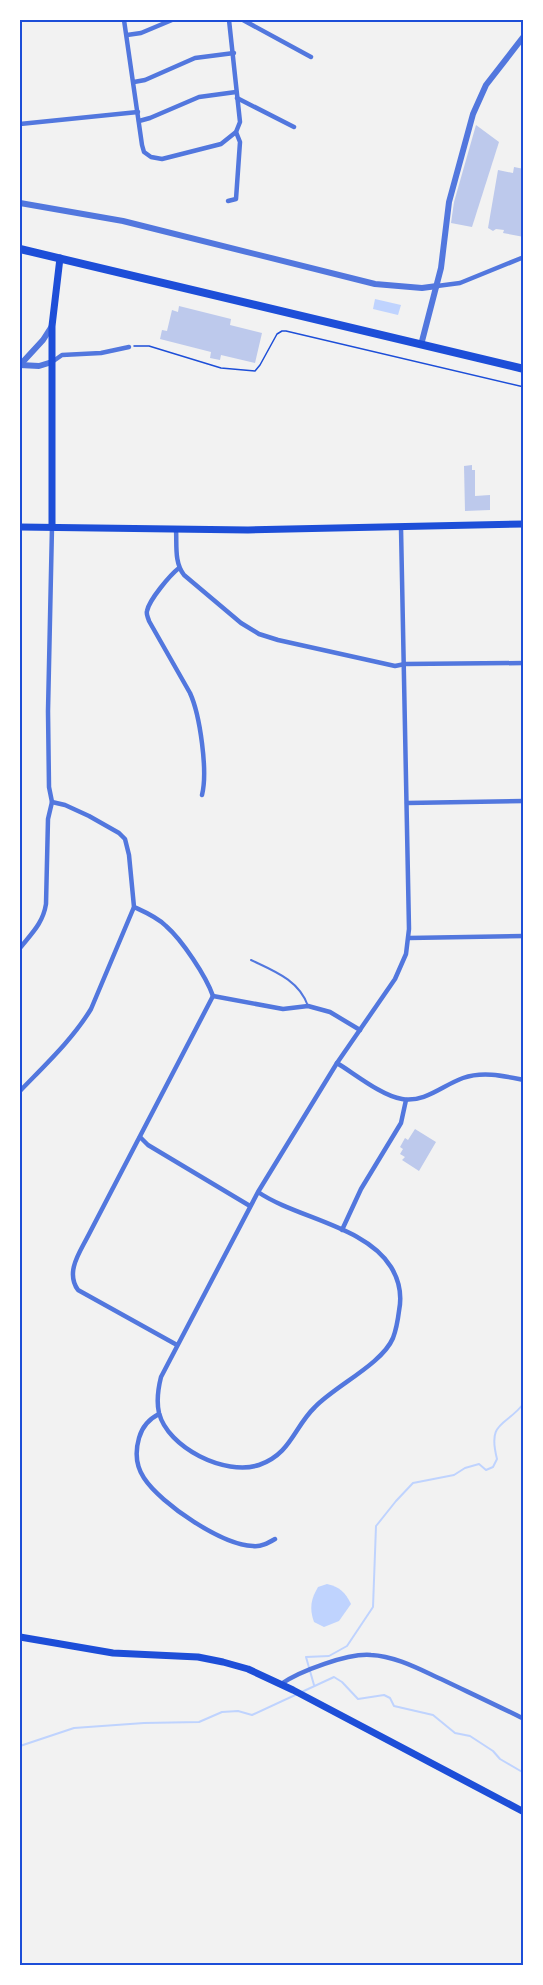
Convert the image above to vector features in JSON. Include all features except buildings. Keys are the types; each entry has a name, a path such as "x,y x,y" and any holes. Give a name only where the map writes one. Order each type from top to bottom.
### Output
{"main road":[{"path":"20,249 524,369"},
{"path":"52,527 52,326 60,258"},
{"path":"20,527 176,530 401,528 524,524"},
{"path":"20,1637 113,1653 213,1660 248,1669 308,1698 524,1812"}],"street":[{"path":"124,20 144,152 151,157 162,159 221,144 236,132 240,122 229,20"},
{"path":"127,35 141,33 172,20"},
{"path":"243,20 311,57"},
{"path":"421,345 437,286 444,248 448,202 475,109 486,85 524,36"},
{"path":"134,82 145,80 195,58 234,53"},
{"path":"139,121 199,97 237,95 294,127"},
{"path":"20,124 138,111"},
{"path":"228,201 236,199 240,142 236,132"},
{"path":"20,203 133,223 375,284 422,288 460,283 524,257"},
{"path":"20,364 36,348 52,326"},
{"path":"20,364 39,366 52,362 62,355 101,353 129,347"},
{"path":"20,948 44,917 46,904 48,819 52,802 49,786 48,711 52,527"},
{"path":"258,1192 367,1243 393,1269 401,1301 393,1338 380,1355 320,1401 308,1414 287,1447 278,1455 259,1465 228,1467 205,1459 181,1442 164,1425 157,1401 159,1384 164,1370 258,1192 337,1063 398,974 406,954 409,938 401,528"},
{"path":"176,530 179,568 209,597 258,634 395,666 524,663"},
{"path":"179,568 149,606 147,614 194,703 203,762 202,795"},
{"path":"407,803 524,801"},
{"path":"20,1091 84,1021 105,978 134,907 129,855 125,839 110,827 89,816 52,802"},
{"path":"134,907 165,925 183,946 213,996 283,1009 308,1006 330,1012 360,1030"},
{"path":"409,938 524,936"},
{"path":"177,1345 78,1290 73,1281 72,1270 213,996"},
{"path":"337,1063 385,1093 406,1100 425,1097 460,1079 475,1075 524,1080"},
{"path":"342,1230 361,1189 401,1123 406,1100"},
{"path":"140,1137 148,1145 250,1206"},
{"path":"159,1414 143,1427 136,1451 145,1479 157,1492 187,1517 230,1540 256,1547 275,1539"},
{"path":"283,1686 291,1678 335,1661 359,1655 378,1655 408,1665 524,1719"}],"lane":[{"path":"251,960 288,978 304,996 308,1006"}],"path":[{"path":"129,347 141,344 211,366 255,371 261,365 277,334 286,331 524,387"}],"water":[{"path":"375,299 401,305 398,315 373,309"},
{"path":"327,1584 342,1591 351,1604 339,1621 324,1627 314,1622 312,1604 318,1587"}],"waterway":[{"path":"314,1685 306,1657 329,1656 347,1646 373,1607 376,1526 413,1483 454,1475 465,1468 479,1464 486,1470 493,1467 497,1459 494,1437 496,1430 524,1403"},
{"path":"20,1746 74,1728 199,1722 222,1712 238,1711 252,1715 334,1677 358,1699 384,1695 390,1698 394,1706 433,1715 455,1733 470,1736 493,1751 500,1759 524,1773"}]}
